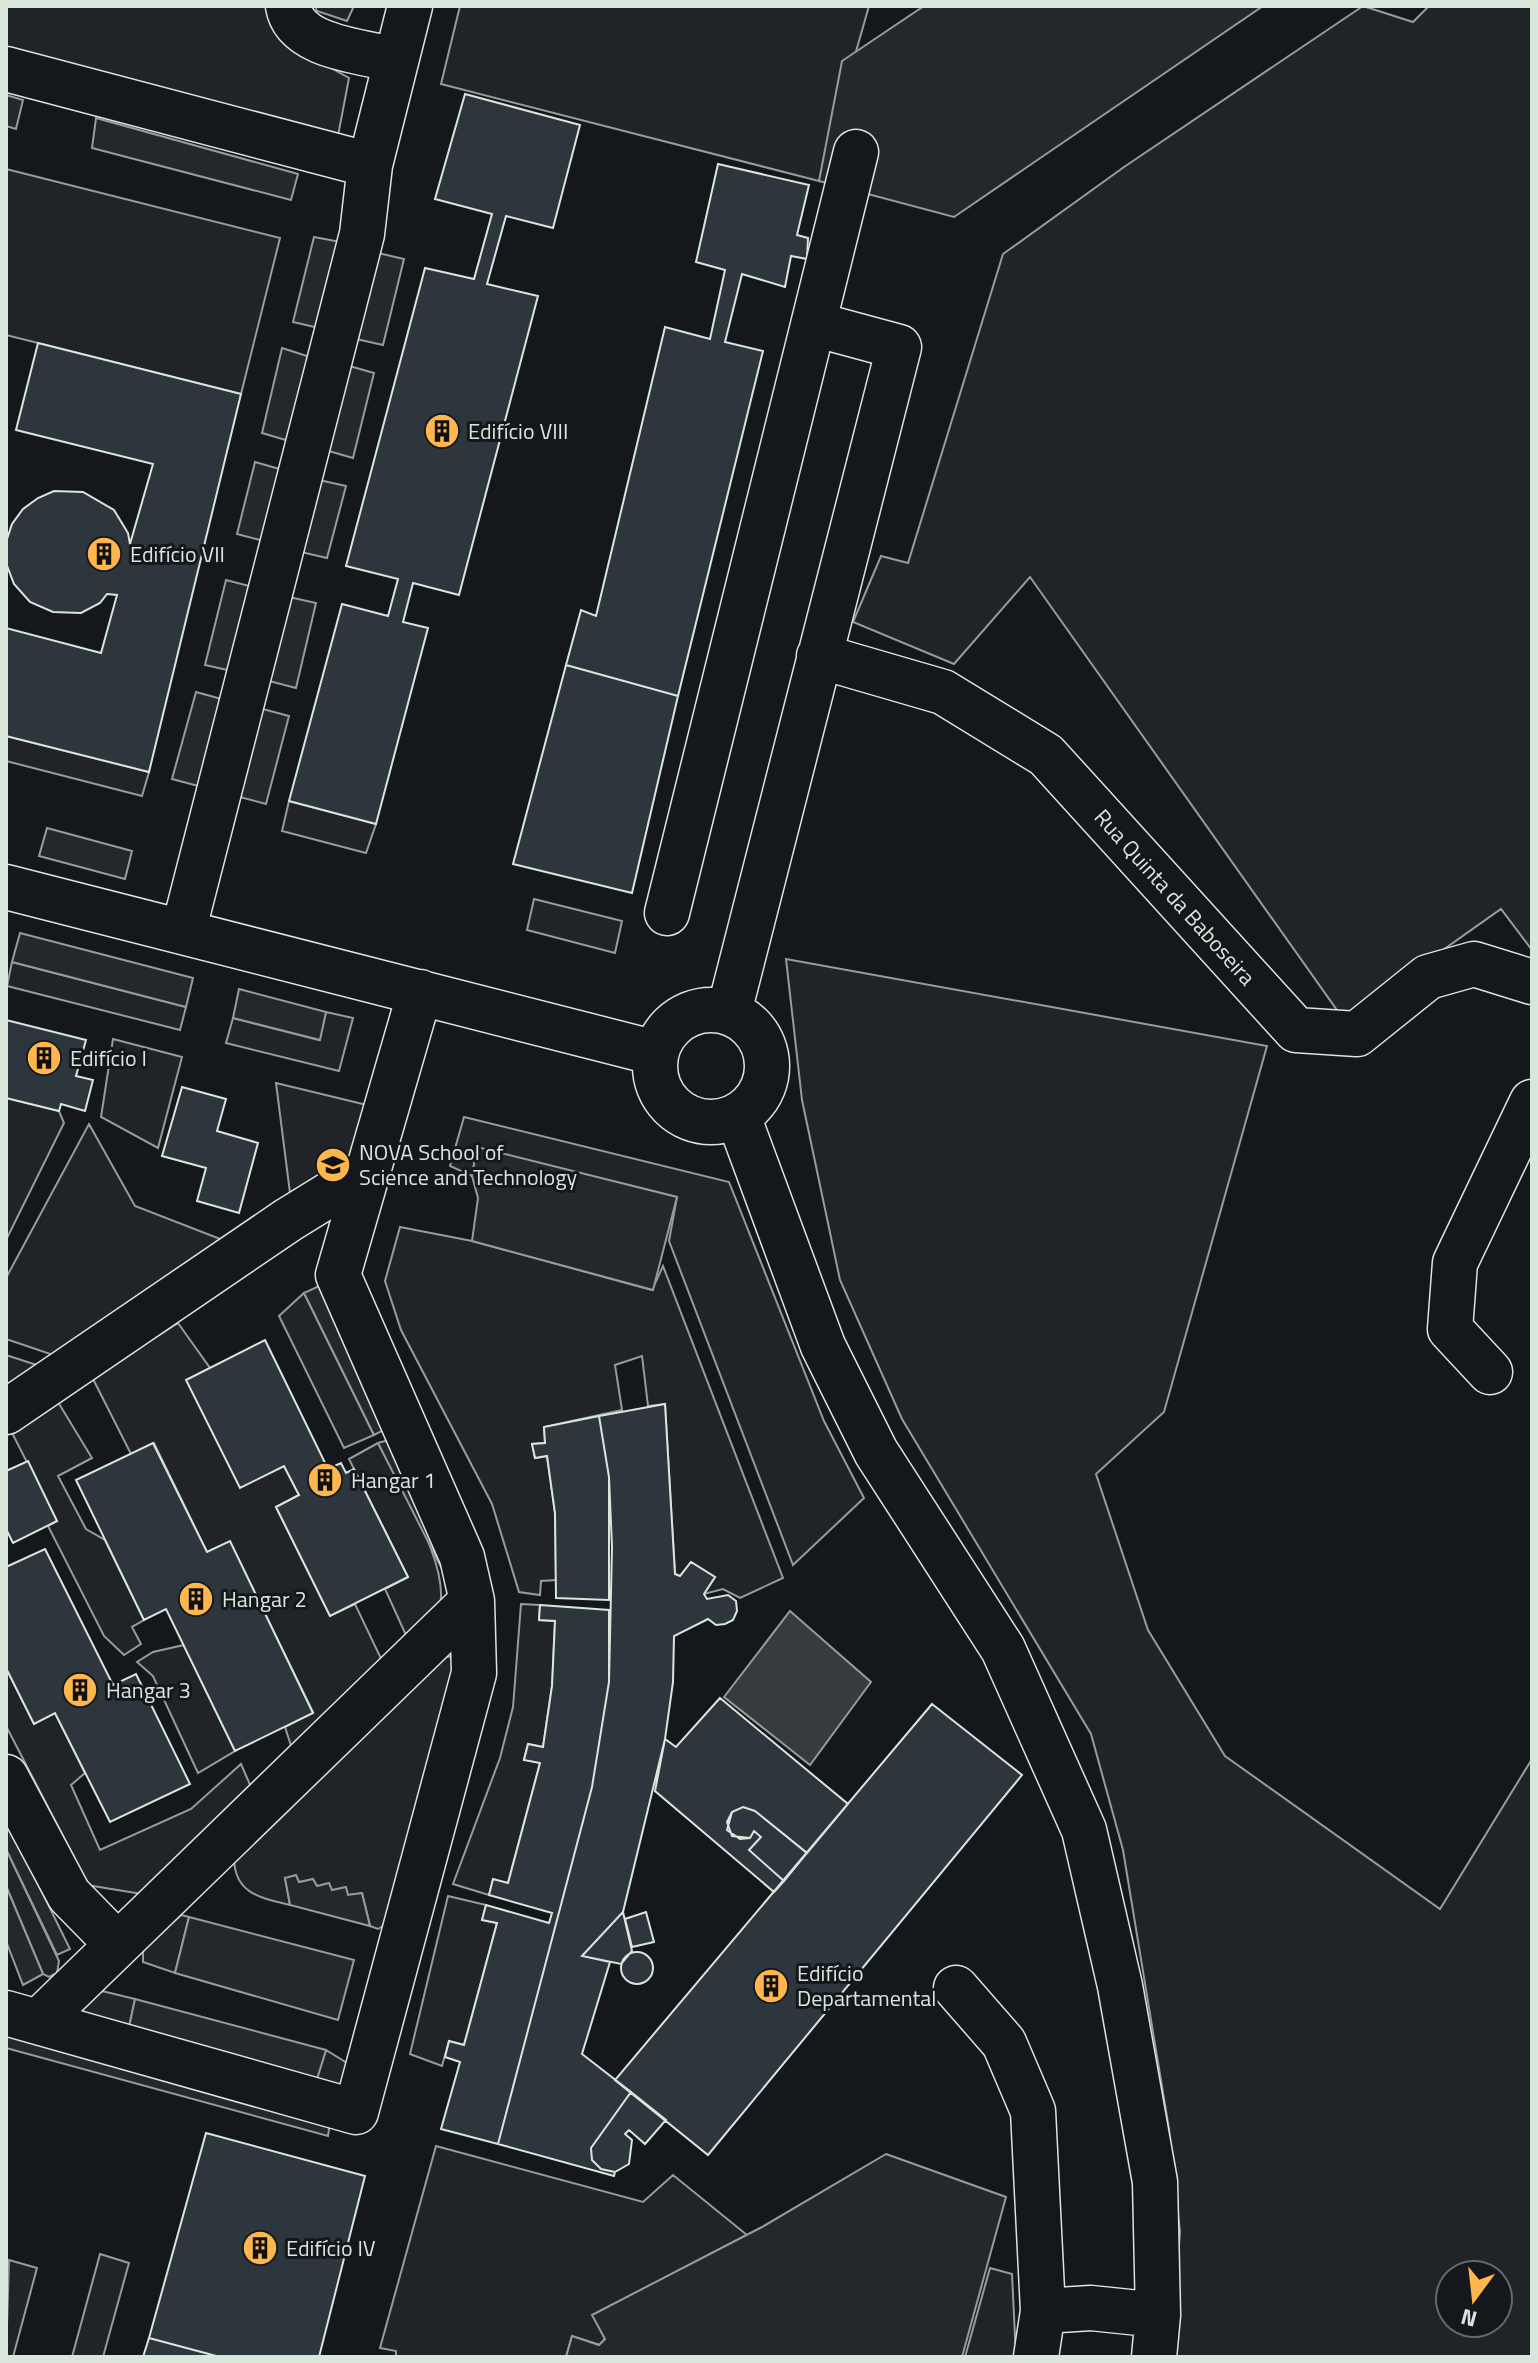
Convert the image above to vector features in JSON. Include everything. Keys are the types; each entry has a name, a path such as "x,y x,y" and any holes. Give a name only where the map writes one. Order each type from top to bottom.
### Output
{"street":[{"path":"288,6 295,25 304,33 396,60"},
{"path":"183,932 362,234 370,165 410,6"},
{"path":"6,69 370,165"},
{"path":"667,913 856,152"},
{"path":"729,1012 899,347 814,324"},
{"name":"Rua Quinta da Baboseira","path":"819,656 943,692 1046,755 1296,1030 1357,1034 1428,977 1474,964 1532,982"},
{"path":"6,887 656,1053"},
{"path":"338,1275 420,992"},
{"path":"729,1012 758,1035 766,1062 763,1089 738,1116 717,1123 695,1121 676,1111 661,1094 655,1074 656,1053 663,1036 692,1013 729,1012"},
{"path":"1490,1372 1450,1329 1455,1263 1532,1102"},
{"path":"738,1116 823,1346 876,1452 1003,1649 1084,1830 1120,1986 1155,2182 1156,2336 1091,2308 1043,2311"},
{"path":"6,1412 304,1210 369,1170"},
{"path":"22,2017 356,2112 474,1673 472,1601 462,1557 338,1275 304,1210"},
{"path":"22,2017 117,1944 472,1601"},
{"path":"6,1777 69,1895 117,1944"},
{"path":"956,1988 1004,2043 1033,2111 1043,2311 1036,2357"}],"shaded area":[{"path":"6,6 279,6 290,45 349,78 337,141 6,56"},
{"path":"315,6 354,6 347,21 317,11"},
{"path":"460,6 869,6 819,181 441,84"},
{"path":"924,6 1263,6 954,217 819,181 842,61"},
{"path":"1363,6 1413,22 1429,6 1532,6 1532,950 1501,909 1344,1020 1030,577 954,664 853,622 881,556 908,563 1003,254 1124,167"},
{"path":"6,95 23,100 16,129 6,126"},
{"path":"96,118 298,174 291,200 92,148"},
{"path":"6,169 280,238 241,394 6,335"},
{"path":"314,237 341,242 319,328 293,322"},
{"path":"378,253 404,259 383,345 356,339"},
{"path":"282,348 310,357 289,441 262,433"},
{"path":"346,365 374,373 353,458 325,450"},
{"path":"255,462 283,470 264,541 237,534"},
{"path":"319,480 346,486 327,558 301,552"},
{"path":"226,580 253,587 232,671 205,665"},
{"path":"289,597 316,603 296,688 269,681"},
{"path":"196,692 225,700 202,787 172,779"},
{"path":"259,708 289,716 266,804 236,796"},
{"path":"6,736 149,772 142,796 6,761"},
{"path":"289,801 376,824 366,853 282,831"},
{"path":"47,828 132,851 125,879 39,856"},
{"path":"534,899 622,921 615,953 527,930"},
{"path":"20,933 193,978 186,1007 12,962"},
{"path":"786,959 1267,1046 1164,1412 1096,1474 1148,1630 1225,1756 1440,1909 1532,1759 1532,2357 1170,2357 1180,2232 1169,2129 1123,1850 1091,1734 902,1419 840,1280 802,1100"},
{"path":"12,962 186,1007 180,1030 7,986"},
{"path":"239,989 326,1012 320,1040 233,1018"},
{"path":"326,1012 353,1018 339,1071 226,1043 233,1018 319,1040"},
{"path":"113,1039 182,1057 158,1148 101,1117"},
{"path":"276,1083 371,1106 351,1158 291,1201"},
{"path":"6,1098 59,1111 64,1123 6,1240"},
{"path":"464,1117 729,1182 824,1421 864,1498 793,1565 669,1241 677,1197 477,1148 472,1176 450,1166"},
{"path":"89,1124 135,1206 228,1242 56,1356 6,1339 6,1278"},
{"path":"477,1147 677,1197 653,1290 472,1241 478,1198 472,1176"},
{"path":"400,1227 472,1241 652,1290 663,1266 783,1578 740,1598 723,1589 704,1594 715,1577 691,1562 680,1576 675,1574 665,1404 648,1406 642,1356 615,1365 622,1410 544,1427 545,1443 532,1444 535,1458 547,1456 555,1513 556,1580 541,1581 540,1595 519,1592 492,1504 401,1330 385,1281"},
{"path":"319,1286 386,1429 374,1435 304,1293"},
{"path":"304,1293 374,1435 344,1448 279,1316"},
{"path":"178,1323 210,1368 187,1380 241,1487 284,1466 299,1495 276,1507 330,1616 355,1604 386,1669 294,1755 285,1727 313,1712 230,1542 207,1552 154,1443 131,1454 92,1377"},
{"path":"6,1355 43,1367 6,1390"},
{"path":"58,1402 92,1458 58,1476 86,1529 105,1540 144,1620 132,1627 141,1644 124,1655 104,1636 48,1526 57,1521 8,1425"},
{"path":"389,1440 456,1569 445,1575 378,1443"},
{"path":"378,1443 423,1530 439,1578 441,1599 436,1617 410,1644 385,1589 408,1577 349,1459"},
{"path":"521,1604 540,1605 539,1620 555,1621 552,1686 543,1747 528,1744 524,1759 540,1763 508,1883 493,1880 489,1895 453,1884 500,1758 513,1707"},
{"path":"790,1611 871,1682 810,1765 724,1697"},
{"path":"184,1645 235,1751 198,1773 153,1676 137,1662 153,1652"},
{"path":"433,1655 451,1657 456,1679 388,1923 378,1929 370,1926 362,1893 348,1895 285,1878 290,1905 260,1897 245,1887 239,1880 234,1859"},
{"path":"6,1668 34,1724 55,1713 85,1773 71,1785 100,1850 191,1809 241,1764 254,1794 154,1896 81,1884 74,1857 6,1726"},
{"path":"6,1819 70,1949 57,1955 6,1849"},
{"path":"6,1849 59,1961 57,1973 49,1977 43,1974 6,1886"},
{"path":"296,1875 299,1882 313,1879 317,1886 329,1883 332,1890 346,1887 348,1895 362,1893 370,1926 290,1905 285,1878"},
{"path":"6,1886 43,1974 23,1985 6,1941"},
{"path":"448,1896 486,1905 482,1920 497,1923 464,2045 449,2041 442,2066 410,2054"},
{"path":"181,1915 189,1917 175,1973 143,1962 143,1949"},
{"path":"189,1917 354,1960 338,2020 175,1973"},
{"path":"102,1991 135,1999 129,2027 317,2078 326,2050 347,2063 343,2093 82,2013 85,2001"},
{"path":"135,1999 326,2050 317,2079 129,2027"},
{"path":"6,2034 330,2123 328,2136 6,2048"},
{"path":"436,2146 643,2202 673,2175 747,2235 593,2315 605,2339 600,2345 572,2336 566,2357 396,2357 396,2351 380,2348"},
{"path":"886,2154 1006,2197 962,2357 566,2357 572,2336 599,2345 605,2339 592,2315 762,2227"},
{"path":"100,2254 129,2263 103,2357 72,2357"},
{"path":"9,2260 37,2268 13,2357 6,2357"},
{"path":"990,2268 1012,2274 1016,2357 965,2357"}],"building":[{"name":"Edifício VIII","path":"465,94 580,125 553,228 506,216 487,284 538,296 459,595 413,583 403,622 428,628 376,824 289,801 342,604 388,616 398,579 346,566 425,268 474,279 492,214 435,199"},
{"path":"718,164 809,185 797,235 808,238 807,259 791,256 785,287 742,274 725,342 763,351 678,696 566,665 581,610 596,616 665,327 710,339 725,270 696,262"},
{"name":"Edifício VII","path":"38,343 241,394 149,772 6,736 6,628 101,653 117,595 107,594 100,603 81,613 53,612 30,602 14,584 6,563 6,542 12,524 23,509 38,498 54,491 83,492 114,510 128,533 130,544 153,464 16,430"},
{"path":"566,665 678,696 632,893 513,864"},
{"name":"Edifício I","path":"6,1020 86,1040 76,1076 93,1080 85,1111 61,1104 59,1111 6,1098"},
{"path":"182,1087 226,1099 217,1131 258,1143 239,1213 197,1201 206,1168 162,1156"},
{"name":"Hangar 1","path":"265,1340 328,1469 341,1463 346,1473 354,1469 408,1577 330,1616 276,1507 299,1495 284,1466 240,1488 186,1380"},
{"path":"665,1404 675,1574 680,1576 691,1562 715,1577 704,1594 707,1599 728,1595 736,1601 737,1611 733,1620 725,1624 716,1625 708,1619 674,1636 673,1682 665,1739 623,1912 582,1956 610,1962 582,2054 631,2092 591,2148 592,2160 601,2169 615,2172 614,2176 498,2144 592,1787 609,1682 612,1547 609,1477 599,1416"},
{"path":"599,1416 609,1477 609,1600 556,1598 555,1513 547,1456 535,1458 532,1444 545,1443 544,1427"},
{"name":"Hangar 2","path":"153,1443 207,1552 230,1541 313,1713 235,1751 166,1609 144,1620 76,1480"},
{"path":"28,1461 57,1521 13,1543 6,1529 6,1471"},
{"name":"Hangar 3","path":"45,1549 113,1685 136,1674 190,1784 110,1822 55,1713 34,1724 6,1668 6,1567"},
{"path":"540,1605 609,1610 609,1682 592,1787 498,2144 441,2129 460,2062 445,2057 449,2041 464,2045 497,1923 482,1920 486,1905 549,1923 552,1913 489,1895 493,1879 508,1883 540,1763 524,1760 528,1744 543,1747 552,1686 555,1621 539,1620"},
{"path":"720,1698 848,1804 807,1853 755,1811 743,1807 732,1812 727,1822 732,1836 750,1838 754,1831 761,1837 749,1850 784,1881 774,1892 655,1791 665,1739 676,1747"},
{"name":"Edifício Departamental","path":"932,1704 1022,1775 708,2155 615,2080"},
{"path":"743,1807 755,1811 807,1853 784,1881 749,1850 761,1837 754,1831 750,1838 740,1839 727,1830 732,1812"},
{"path":"623,1912 632,1951 621,1964 582,1956"},
{"path":"646,1912 654,1942 632,1947 625,1919"},
{"path":"637,1952 649,1956 653,1968 649,1980 637,1984 625,1980 621,1968 625,1956"},
{"path":"631,2092 666,2120 645,2144 629,2130 625,2134 632,2140 629,2164 615,2172 601,2169 592,2160 591,2148"},
{"name":"Edifício IV","path":"206,2133 365,2176 319,2357 220,2357 149,2338"},
{"path":"149,2338 220,2357 143,2357"}],"place":[{"name":"Edifício VIII","path":"442,431"},
{"name":"Edifício VII","path":"104,554"},
{"name":"Edifício I","path":"44,1058"},
{"name":"NOVA School of Science and Technology","path":"333,1165"},
{"name":"Hangar 1","path":"325,1480"},
{"name":"Hangar 2","path":"196,1599"},
{"name":"Hangar 3","path":"80,1690"},
{"name":"Edifício Departamental","path":"771,1986"},
{"name":"Edifício IV","path":"260,2248"}]}
